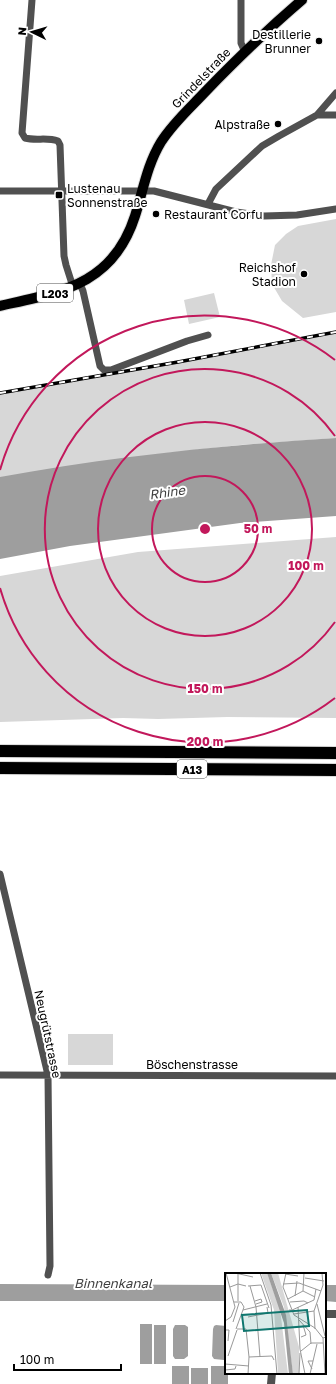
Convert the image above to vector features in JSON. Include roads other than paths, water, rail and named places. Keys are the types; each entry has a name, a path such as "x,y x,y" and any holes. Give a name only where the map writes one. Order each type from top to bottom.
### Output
{"highway":[{"name":"A13","path":"0,751 336,753"},
{"name":"A13","path":"0,768 336,770"}],"main road":[{"name":"Grindelstraße","path":"142,190 153,156 166,134 185,112 245,52 302,0"},
{"name":"L203","path":"0,306 50,295 91,278 105,266 122,246 131,226 142,190"}],"street":[{"path":"32,0 22,132 25,138 31,140 53,139 58,141 60,145 64,256 66,265 77,285 83,291 100,366 104,370 111,370 187,341 208,335"},
{"path":"241,0 241,43 245,52"},
{"path":"208,204 216,189 257,150 288,130 317,115 336,93"},
{"path":"317,115 336,115"},
{"path":"0,190 134,192 142,190 167,194 236,212 264,216 297,215 336,209"},
{"name":"Neugrütstrasse","path":"0,874 48,1075 50,1266 48,1275"},
{"name":"Böschenstrasse","path":"0,1075 336,1076"},
{"path":"271,1384 272,1374"}],"water":[{"name":"Rhine","path":"336,438 336,516 240,523 70,546 0,559 0,477 83,463 167,453 251,444"},
{"path":"0,1284 225,1285 225,1301 0,1301"},
{"path":"326,1285 336,1285 336,1302 326,1301"},
{"path":"140,1324 152,1324 152,1364 140,1364"},
{"path":"154,1325 166,1325 166,1364 154,1364"},
{"path":"175,1325 185,1325 188,1327 188,1356 184,1359 175,1359 173,1356 173,1329"},
{"path":"214,1326 225,1326 224,1360 214,1359 212,1356"},
{"path":"172,1366 189,1366 189,1384 172,1384"},
{"path":"211,1366 225,1366 225,1374 228,1374 228,1384 211,1384"},
{"path":"191,1368 208,1368 208,1384 191,1384"}],"railway":[{"path":"0,393 178,362 336,332"}],"place":[{"name":"Destillerie Brunner","path":"319,41"},
{"name":"Alpstraße","path":"278,124"},
{"name":"Lustenau Sonnenstraße","path":"59,195"},
{"name":"Restaurant Corfu","path":"156,214"},
{"name":"Reichshof Stadion","path":"304,274"}],"water label":[{"name":"Binnenkanal","path":"113,1283"}]}
